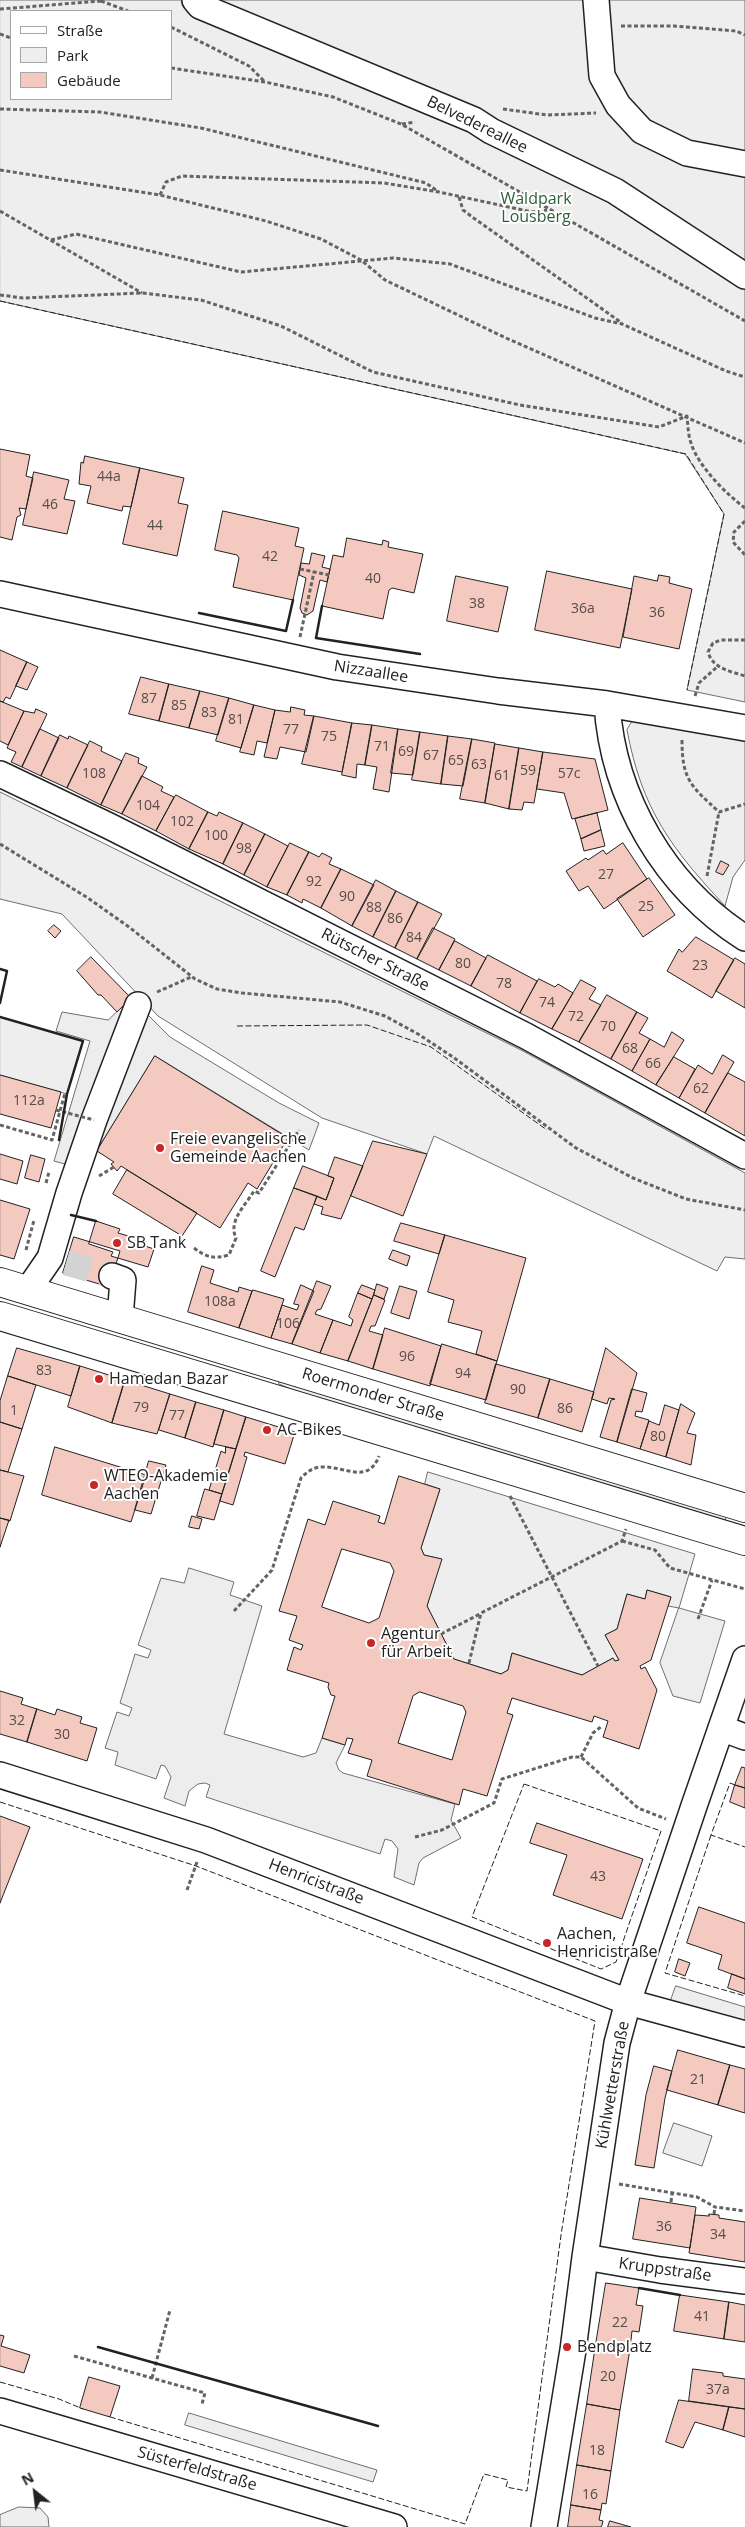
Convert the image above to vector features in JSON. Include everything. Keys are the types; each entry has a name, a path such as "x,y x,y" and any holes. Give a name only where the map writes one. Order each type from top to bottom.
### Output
{"main road":[{"name":"Roermonder Straße","path":"14,1286 745,1508"},
{"name":"Roermonder Straße","path":"1,1319 745,1541"}],"street":[{"name":"Belvedereallee","path":"195,0 200,6 474,120 491,131 615,192 745,276"},
{"path":"596,0 602,76 618,105 642,131 687,153 745,164"},
{"name":"Nizzaallee","path":"0,594 337,667 498,691 607,704 745,728"},
{"path":"607,704 608,726 629,801 654,847 676,878 702,905 719,921 745,938"},
{"name":"Rütscher Straße","path":"0,774 109,826 526,1036 745,1156"},
{"path":"1,1319 14,1286 58,1261 69,1193 94,1120 138,1006"},
{"path":"112,1276 123,1280 120,1318"},
{"name":"Kühlwetterstraße","path":"544,2527 573,2350 584,2257 617,2043 628,2002 745,1659"},
{"path":"721,1728 745,1737"},
{"name":"Henricistraße","path":"0,1776 206,1840 628,2002 745,2034"},
{"name":"Kruppstraße","path":"584,2257 660,2270 745,2281"},
{"name":"Süsterfeldstraße","path":"0,2411 394,2527"}],"path":[{"path":"0,9 101,1 125,10"},
{"path":"598,26 674,26 736,32 745,35"},
{"path":"172,28 249,66 265,82"},
{"path":"172,68 265,82 333,97 401,124 548,210 745,321"},
{"path":"0,109 100,112 201,128 426,183 439,192"},
{"path":"501,109 548,115 595,113 603,117"},
{"path":"401,124 420,122"},
{"path":"0,170 160,195 275,224 321,240 361,260 385,280 506,338 745,443"},
{"path":"160,195 166,182 182,176 384,183 439,192 532,212 548,210"},
{"path":"459,197 463,210 622,324 726,371 745,377"},
{"path":"0,211 142,293"},
{"path":"51,240 76,234 241,272 393,258 450,264 595,318 622,324"},
{"path":"0,295 23,298 142,293 201,300 281,326 373,372 520,405 659,427 687,416"},
{"path":"687,416 691,444 707,471 733,499 745,508"},
{"path":"745,521 734,532 733,542 745,555"},
{"path":"300,569 329,576"},
{"path":"301,632 314,572"},
{"path":"745,640 722,640 713,643 708,652 710,659 717,667 745,676"},
{"path":"695,696 699,683 717,667"},
{"path":"682,737 682,765 693,788 719,812"},
{"path":"719,812 745,804"},
{"path":"702,905 719,812"},
{"path":"0,844 88,898 129,927 191,977 217,989 340,1002 385,1016 418,1034 453,1057 576,1148 632,1178 686,1199 745,1210"},
{"path":"182,981 191,977"},
{"path":"0,1125 52,1140 65,1093"},
{"path":"56,1110 94,1120"},
{"path":"194,1248 204,1256 216,1258 229,1255 236,1238 232,1230 233,1222 254,1191 258,1193 299,1130"},
{"path":"43,1190 49,1172"},
{"path":"14,1286 35,1217"},
{"path":"234,1611 272,1570 301,1478 311,1470 321,1467 364,1472 370,1470 375,1465 387,1434"},
{"path":"495,1467 598,1666"},
{"path":"622,1541 634,1508"},
{"path":"441,1634 622,1541 655,1550 670,1568 745,1590"},
{"path":"698,1619 712,1580"},
{"path":"468,1663 481,1614"},
{"path":"582,1757 593,1734 602,1726"},
{"path":"415,1837 442,1830 494,1803 502,1779 572,1757 582,1757 638,1808 687,1827"},
{"path":"188,1890 196,1866"},
{"path":"596,2180 697,2197 715,2207 745,2211"},
{"path":"671,2202 672,2194"},
{"path":"714,2214 715,2207"},
{"path":"152,2378 170,2310"},
{"path":"74,2356 205,2393 202,2404"}],"green space":[{"name":"Waldpark Lousberg","path":"0,0 745,0 745,702 687,690 724,514 685,454 0,301"},
{"path":"633,720 745,740 745,860 733,877 725,906 674,846 650,806 633,758 627,730"},
{"path":"0,792 523,1051 745,1173 745,1259 725,1257 717,1271 434,1136 427,1154 322,1118 158,1016 62,914 0,899"},
{"path":"0,1017 83,1041 67,1094 0,1075"},
{"path":"280,1379 727,1515 724,1523 295,1391 279,1384"},
{"path":"428,1472 695,1554 679,1608 668,1606 671,1597 647,1590 645,1599 627,1594 617,1629 605,1635 619,1660 615,1661 613,1658 582,1675 512,1653 508,1670 501,1674 454,1659 427,1606 441,1559 424,1555 421,1548 440,1489 425,1484"},
{"path":"674,2123 712,2136 702,2166 663,2153"},
{"path":"19,2507 40,2508 48,2517 49,2527 0,2527 0,2515"}],"shaded area":[{"path":"131,998 170,1037 279,1103 319,1123 309,1150 155,1056 97,1151 90,1171 54,1161 90,1041 56,1031 62,1012 108,1020"},
{"path":"189,1568 234,1582 230,1595 262,1606 224,1734 303,1757 316,1753 322,1738 345,1745 336,1763 339,1770 343,1773 455,1804 451,1820 461,1838 423,1858 419,1863 414,1885 394,1877 398,1849 392,1841 385,1839 380,1854 206,1797 210,1785 205,1783 198,1784 189,1791 185,1806 164,1798 171,1777 165,1766 161,1765 156,1779 115,1765 118,1752 105,1748 117,1712 129,1716 132,1708 120,1703 135,1654 148,1658 151,1650 138,1645 161,1578 184,1583"},
{"path":"679,1608 725,1621 700,1703 673,1696 660,1663"},
{"path":"676,1986 745,2007 745,2024 670,2003"},
{"path":"189,2413 377,2470 373,2482 185,2425"}],"building":[{"path":"0,449 30,455 26,476 33,478 26,509 19,508 21,515 17,517 12,540 0,537"},
{"path":"85,456 140,468 131,507 123,506 122,511 87,503 91,486 79,484 81,462 83,463"},
{"path":"140,468 184,478 178,503 188,505 177,556 123,544"},
{"path":"34,472 69,480 64,499 75,501 67,534 23,525"},
{"path":"223,511 299,528 295,546 304,548 293,600 233,587 239,558 237,555 215,550"},
{"path":"347,538 382,545 383,540 389,542 388,547 423,554 414,593 392,588 389,590 383,619 322,606 333,555 343,557"},
{"path":"312,553 325,556 322,567 330,569 327,582 320,580 313,611 307,615 302,613 300,608 306,578 299,575 301,563 309,564"},
{"path":"547,571 632,589 620,648 535,630"},
{"path":"659,575 670,577 669,583 692,589 679,649 623,637 634,576 657,581"},
{"path":"456,576 508,587 498,632 447,621"},
{"path":"0,650 27,662 10,699 6,697 3,702 0,701"},
{"path":"27,662 38,667 27,690 16,686"},
{"path":"141,677 169,684 159,721 129,714"},
{"path":"169,684 200,691 189,728 159,721"},
{"path":"200,691 229,698 218,735 189,728"},
{"path":"229,698 254,705 241,748 216,741"},
{"path":"0,701 24,711 8,745 0,741"},
{"path":"254,705 275,710 267,743 257,741 254,755 240,752"},
{"path":"291,707 305,710 304,715 314,716 306,752 280,747 277,759 264,757 275,710 290,712"},
{"path":"36,709 47,714 22,767 11,762 16,752 7,748 24,711 34,713"},
{"path":"314,716 352,723 342,772 302,764"},
{"path":"352,723 372,725 365,765 357,764 356,778 342,775"},
{"path":"372,725 398,729 389,792 373,789 377,767 365,765"},
{"path":"40,729 59,738 41,776 22,767"},
{"path":"398,729 420,732 413,775 391,773"},
{"path":"420,732 448,736 441,784 412,780"},
{"path":"60,735 68,739 69,736 88,745 67,788 41,776"},
{"path":"448,736 472,739 463,786 441,784"},
{"path":"472,739 495,743 485,803 460,799"},
{"path":"90,741 102,747 101,751 122,761 101,805 67,788"},
{"path":"495,744 519,748 509,809 485,803"},
{"path":"519,748 543,752 534,803 524,802 522,810 509,809"},
{"path":"543,752 595,759 608,810 572,819 564,793 537,789"},
{"path":"126,753 139,758 138,763 147,767 122,814 101,805"},
{"path":"142,776 163,787 161,791 174,797 156,831 122,814"},
{"path":"176,795 208,812 189,849 156,831"},
{"path":"208,812 217,816 219,812 243,823 223,864 189,849"},
{"path":"597,813 601,830 581,839 575,819"},
{"path":"243,823 265,834 244,875 223,864"},
{"path":"601,830 605,846 584,851 581,839"},
{"path":"265,834 288,846 267,887 244,875"},
{"path":"290,843 309,852 287,895 267,887"},
{"path":"623,843 647,879 604,909 588,886 579,891 566,871 586,858 588,860 603,850 606,854"},
{"path":"309,852 319,857 322,853 332,858 329,864 341,869 321,908 303,899 302,903 287,895"},
{"path":"721,861 729,865 723,875 716,872"},
{"path":"341,869 374,885 352,926 321,908"},
{"path":"649,878 675,915 643,937 617,899"},
{"path":"376,880 396,891 373,937 352,926"},
{"path":"396,891 418,902 395,948 373,937"},
{"path":"418,902 442,914 417,959 395,948"},
{"path":"54,925 61,931 55,938 48,931"},
{"path":"433,928 455,939 439,970 417,959"},
{"path":"696,937 734,960 712,998 667,971 679,949 682,952"},
{"path":"455,941 486,958 471,986 439,970"},
{"path":"488,955 537,981 520,1013 471,986"},
{"path":"91,957 131,998 117,1012 101,995 98,995 77,971"},
{"path":"735,958 745,964 745,1008 716,991"},
{"path":"539,979 555,987 558,984 573,993 552,1029 520,1013"},
{"path":"581,980 596,988 589,999 601,1005 579,1042 552,1029"},
{"path":"607,995 637,1012 611,1059 579,1042"},
{"path":"637,1012 648,1018 639,1033 650,1039 632,1071 611,1059"},
{"path":"672,1032 684,1040 656,1085 632,1071 650,1039 664,1047"},
{"path":"723,1055 734,1062 705,1113 679,1098 698,1065 712,1074"},
{"path":"155,1056 288,1138 257,1189 248,1183 220,1228 121,1166 117,1171 111,1164 114,1162 97,1151"},
{"path":"674,1057 695,1069 679,1098 656,1085"},
{"path":"728,1073 745,1082 745,1136 705,1113"},
{"path":"0,1075 61,1092 51,1128 0,1114"},
{"path":"373,1141 427,1154 403,1216 351,1196"},
{"path":"0,1154 23,1161 17,1184 0,1179"},
{"path":"31,1155 45,1159 39,1182 25,1178"},
{"path":"335,1157 363,1166 341,1219 321,1214 323,1207 314,1204 317,1196 326,1200 334,1178 328,1176"},
{"path":"303,1166 334,1178 326,1200 294,1188"},
{"path":"127,1170 197,1213 182,1236 113,1194"},
{"path":"294,1188 317,1196 304,1230 295,1227 275,1277 261,1271"},
{"path":"0,1200 30,1209 14,1259 0,1255"},
{"name":"SB Tank","path":"96,1221 120,1229 118,1233 146,1241 145,1246 154,1249 148,1267 111,1256 113,1252 89,1244"},
{"path":"401,1223 445,1235 439,1254 394,1241"},
{"path":"445,1235 526,1258 497,1361 476,1354 482,1331 448,1322 454,1300 428,1292"},
{"path":"74,1237 120,1251 109,1287 63,1273"},
{"path":"393,1250 410,1256 407,1266 389,1259"},
{"path":"202,1266 214,1270 210,1283 238,1292 239,1287 252,1291 239,1328 188,1312"},
{"path":"317,1281 331,1286 321,1309 317,1310 315,1314 333,1320 320,1353 292,1344"},
{"path":"377,1284 388,1288 384,1299 374,1295"},
{"path":"301,1285 314,1291 292,1344 271,1338 282,1305 297,1310 299,1305 294,1304"},
{"path":"362,1285 375,1290 372,1299 358,1293"},
{"path":"400,1286 417,1291 409,1319 391,1313"},
{"path":"253,1290 284,1299 271,1338 239,1328"},
{"path":"358,1293 372,1299 348,1361 320,1353 333,1320 351,1326 353,1320 349,1317"},
{"path":"374,1295 385,1300 375,1326 371,1326 369,1331 383,1335 373,1369 348,1361"},
{"path":"385,1328 441,1346 430,1386 373,1369"},
{"path":"442,1344 497,1361 486,1400 430,1384"},
{"path":"17,1348 80,1366 71,1396 8,1376"},
{"path":"606,1348 637,1373 617,1442 600,1437 611,1400 615,1399 609,1398 607,1404 592,1399"},
{"path":"496,1364 550,1379 538,1418 485,1403"},
{"path":"80,1366 125,1380 112,1423 68,1407"},
{"path":"8,1376 36,1385 22,1429 0,1422 0,1401"},
{"path":"550,1379 594,1392 582,1432 538,1418"},
{"path":"125,1380 170,1394 157,1434 112,1423"},
{"path":"632,1389 647,1393 642,1412 636,1411 635,1416 649,1420 640,1449 617,1442"},
{"path":"170,1394 196,1402 185,1438 159,1430"},
{"path":"196,1402 224,1410 213,1447 185,1438"},
{"path":"681,1404 695,1413 687,1433 696,1435 691,1465 666,1457"},
{"path":"665,1405 679,1410 666,1457 640,1449 649,1421 659,1425"},
{"path":"224,1410 246,1417 236,1449 214,1444"},
{"path":"246,1417 295,1432 285,1464 245,1452 244,1456 247,1457 233,1505 220,1501"},
{"path":"0,1422 22,1429 8,1472 0,1470"},
{"name":"WTEO-Akademie Aachen","path":"55,1447 146,1475 131,1522 42,1495"},
{"path":"226,1447 236,1449 222,1494 209,1490 221,1451 225,1453"},
{"path":"149,1461 166,1465 151,1514 135,1510"},
{"path":"0,1470 24,1476 10,1521 0,1518"},
{"name":"Agentur für Arbeit","path":"399,1476 440,1489 421,1548 424,1555 442,1559 427,1606 454,1659 501,1674 508,1670 512,1653 582,1675 613,1658 615,1661 619,1660 605,1635 617,1629 627,1594 645,1599 647,1590 671,1597 651,1660 640,1666 641,1669 645,1667 657,1690 639,1749 603,1737 608,1721 594,1716 592,1722 512,1698 507,1713 513,1715 487,1796 463,1789 459,1805 367,1776 372,1760 348,1753 353,1739 347,1738 345,1745 322,1738 335,1696 331,1695 328,1687 329,1683 287,1670 294,1647 301,1650 303,1645 289,1640 297,1616 279,1611 308,1519 325,1525 333,1501 380,1516 378,1522 384,1524","holes":["342,1549 390,1563 394,1571 379,1618 369,1623 322,1607","420,1692 463,1706 466,1712 452,1760 398,1743 413,1696"]},
{"path":"205,1489 222,1494 214,1520 197,1516"},
{"path":"192,1516 202,1519 199,1529 189,1527"},
{"path":"0,1518 9,1520 0,1547"},
{"path":"0,1691 23,1698 21,1704 37,1709 27,1742 0,1734"},
{"path":"37,1709 55,1715 57,1709 82,1717 80,1723 97,1728 87,1761 27,1742"},
{"path":"742,1767 745,1768 745,1788 735,1785"},
{"path":"735,1785 745,1788 745,1808 730,1802"},
{"path":"0,1816 30,1827 0,1903"},
{"path":"537,1823 643,1859 622,1919 553,1895 567,1855 530,1843"},
{"path":"699,1907 745,1923 745,1979 718,1969 722,1955 687,1943"},
{"path":"679,1959 690,1963 685,1976 675,1972"},
{"path":"732,1974 745,1979 745,1994 728,1988"},
{"path":"678,2050 730,2065 718,2105 667,2090"},
{"path":"730,2065 745,2069 745,2113 718,2105"},
{"path":"654,2066 672,2071 665,2098 654,2168 635,2165 646,2095"},
{"path":"640,2198 696,2207 690,2248 633,2239"},
{"path":"709,2214 719,2215 719,2218 745,2222 745,2262 689,2253 695,2215 709,2216"},
{"path":"606,2283 639,2288 636,2305 643,2306 639,2332 632,2331 630,2349 596,2344"},
{"path":"680,2295 729,2302 724,2339 674,2331"},
{"path":"729,2302 745,2305 745,2342 724,2339"},
{"path":"0,2335 4,2336 1,2346 30,2355 24,2373 0,2366"},
{"path":"596,2344 630,2349 620,2410 587,2404"},
{"path":"693,2369 723,2373 723,2376 745,2379 745,2409 689,2401"},
{"path":"89,2377 120,2386 110,2417 80,2408"},
{"path":"679,2400 729,2407 723,2430 695,2422 683,2448 666,2442"},
{"path":"587,2404 620,2410 611,2471 577,2465"},
{"path":"729,2407 745,2409 745,2437 723,2430"},
{"path":"577,2465 611,2471 606,2504 602,2503 601,2510 571,2505"},
{"path":"571,2505 601,2510 599,2520 603,2521 601,2527 568,2527"},
{"path":"610,2521 631,2527 608,2527"}],"tunnel":[{"path":"66,1263 112,1276"}],"fence":[{"path":"0,301 686,454 724,514 687,690"},
{"path":"237,1026 367,1025 431,1047 547,1130"},
{"path":"735,1785 730,1783 711,1835 745,1847"},
{"path":"524,1784 661,1831 616,1962 601,1969 472,1917 524,1784"},
{"path":"0,1802 196,1866 595,2021 561,2235 527,2491 506,2487 508,2480 484,2474 465,2524 107,2416"},
{"path":"711,1835 665,1973 745,1996"},
{"path":"0,2382 59,2399 83,2409"}],"wall":[{"path":"199,613 286,631 293,600"},
{"path":"322,606 316,638 420,654"},
{"path":"0,969 7,971 0,1003"},
{"path":"0,1017 83,1041 67,1094 59,1140"},
{"path":"71,1215 96,1221"},
{"path":"639,2288 680,2295"},
{"path":"98,2347 378,2426"}],"place":[{"name":"Freie evangelische Gemeinde Aachen","path":"160,1148"},
{"name":"SB Tank","path":"117,1243"},
{"name":"Hamedan Bazar","path":"99,1379"},
{"name":"AC-Bikes","path":"267,1430"},
{"name":"WTEO-Akademie Aachen","path":"94,1485"},
{"name":"Agentur für Arbeit","path":"371,1643"},
{"name":"Aachen, Henricistraße","path":"547,1943"},
{"name":"Bendplatz","path":"567,2347"}]}
